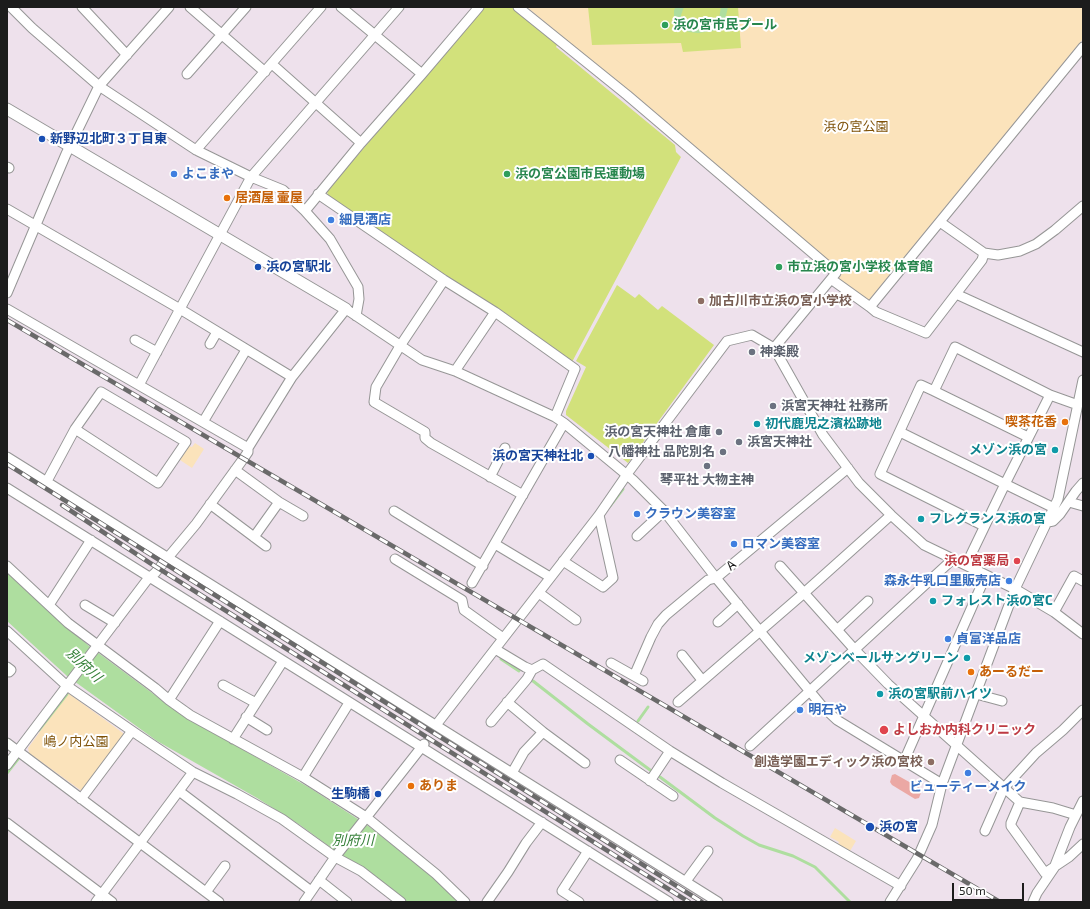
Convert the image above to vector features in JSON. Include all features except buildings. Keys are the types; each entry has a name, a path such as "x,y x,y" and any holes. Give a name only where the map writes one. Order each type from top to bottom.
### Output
{"street":[{"path":"11,7 32,28 99,86 196,150 251,177 283,190 305,211 330,239 358,287 360,299 356,316"},
{"path":"7,293 70,146 99,86 169,7"},
{"path":"190,7 265,72"},
{"path":"187,74 246,7"},
{"path":"196,150 321,7"},
{"path":"341,7 422,74"},
{"path":"139,385 251,177 399,7"},
{"path":"305,211 361,142 479,7"},
{"path":"518,7 627,95 836,273 774,348"},
{"path":"87,9 127,55"},
{"path":"870,308 1083,46"},
{"path":"272,64 361,142"},
{"path":"8,111 70,146 356,316 422,360 455,371 556,417 650,495 759,631 822,706 837,720 942,784"},
{"path":"318,194 444,280 495,312 575,369 556,417"},
{"path":"940,222 984,253 998,255 1020,251 1036,244 1083,206"},
{"path":"7,209 180,309 292,378"},
{"path":"831,279 876,312 926,333 982,260 984,253"},
{"path":"444,280 400,346 376,387 374,402 425,432 425,438 431,443 523,495"},
{"path":"956,294 1083,352"},
{"path":"7,309 248,448"},
{"path":"7,765 147,580 168,558 196,524 248,452 248,448 292,378 346,310"},
{"path":"455,371 495,312"},
{"path":"210,344 217,332"},
{"path":"436,725 599,514 727,341 752,335 774,348 823,435 859,483 924,545 1015,589 1054,612 1083,634"},
{"path":"135,340 157,352"},
{"path":"934,391 955,347 1050,395 1078,405"},
{"path":"203,422 246,350"},
{"path":"890,902 917,859 932,825 942,784 1015,589 1048,522 1058,498 1083,380"},
{"path":"984,526 880,474 921,385 1028,436"},
{"path":"47,481 76,429 101,392 186,442 158,483 76,429"},
{"path":"966,565 1004,484 1050,395"},
{"path":"472,583 564,423"},
{"path":"900,432 1054,508"},
{"path":"490,476 505,448"},
{"path":"7,457 718,902"},
{"name":"A","path":"634,676 658,624 666,615 708,580 716,578 848,468"},
{"path":"235,470 279,502 303,516"},
{"path":"1048,522 1053,521 1060,514 1083,483"},
{"path":"7,488 349,702 423,746 669,902"},
{"path":"254,537 279,502"},
{"path":"1069,502 1083,506"},
{"path":"210,504 266,546"},
{"path":"394,511 483,566"},
{"path":"637,536 664,511"},
{"path":"563,561 603,587 613,578 599,514"},
{"path":"678,702 804,593 891,515"},
{"path":"49,605 91,540"},
{"path":"495,544 550,577"},
{"path":"395,559 440,591 462,600 464,610 503,638"},
{"path":"750,746 952,559"},
{"path":"7,566 68,622 169,700 190,715 303,777 366,817 436,874 465,902"},
{"path":"780,566 855,650 888,684 1020,802 1053,808 1076,815"},
{"path":"904,761 986,575"},
{"path":"1054,612 1074,576 1083,581"},
{"path":"538,593 576,620"},
{"path":"837,630 868,601"},
{"path":"718,622 738,604"},
{"path":"85,605 115,623"},
{"path":"169,700 220,621"},
{"path":"7,631 67,686 132,731 193,772 282,819 336,857 361,871 401,902"},
{"path":"495,649 525,667 530,674"},
{"path":"682,655 702,680"},
{"path":"233,739 283,661"},
{"path":"611,663 643,681"},
{"path":"491,722 530,674 543,664 670,751 722,783 901,886"},
{"path":"223,684 256,702"},
{"path":"976,694 1002,701"},
{"path":"303,777 349,702"},
{"path":"508,702 543,732 585,763"},
{"path":"985,830 1004,788 1036,753 1063,730 1083,710"},
{"path":"246,718 267,730"},
{"path":"81,799 132,731"},
{"path":"512,773 524,752 543,732"},
{"path":"7,743 219,902"},
{"path":"179,791 306,894 320,880 366,817 423,746"},
{"path":"650,781 670,751"},
{"path":"620,760 673,796"},
{"path":"628,778 634,769"},
{"path":"96,902 193,772"},
{"path":"1033,902 1045,880 1054,868 1083,801"},
{"path":"1020,802 1011,823 1012,829 1045,873 1069,857 1083,844"},
{"path":"499,902 490,899 542,822"},
{"path":"7,823 112,902"},
{"path":"579,902 562,891 588,851"},
{"path":"686,881 708,851"},
{"path":"206,892 225,866"},
{"path":"320,880 347,902"}],"shaded area":[{"name":"浜の宮公園市民運動場","path":"484,7 513,7 558,43 556,47 675,145 676,152 681,157 572,362 328,196 327,191"},
{"name":"浜の宮市民プール","path":"588,7 738,7 741,48 683,52 681,43 592,45"},
{"path":"617,285 635,298 639,294 658,310 662,306 714,345 628,463 566,415 566,411 586,367 576,361"},
{"path":"895,774 922,790 919,798 915,799 892,785 890,782 892,775"}],"green space":[{"name":"浜の宮公園","path":"527,7 1083,7 1083,39 869,300 865,301 839,283 832,264"},
{"path":"195,443 204,449 192,468 180,460 189,446 192,447"},
{"name":"嶋ノ内公園","path":"68,693 123,733 124,736 83,792 29,753 28,748"},
{"path":"835,828 856,841 850,851 830,837"}],"water":[{"path":"676,7 684,7 681,15 682,20 689,24 710,25 719,18 721,7 728,7 725,20 720,27 713,31 698,33 689,32 682,29 677,24 674,17 674,10"},
{"name":"別府川","path":"7,570 38,601 89,646 179,713 310,788 367,825 433,877 460,902 405,902 300,825 257,798 157,741 67,676 7,621"}],"waterway":[{"path":"610,506 623,489"},
{"path":"501,659 519,671"},
{"path":"533,681 650,770"},
{"path":"39,730 67,694"},
{"path":"638,721 648,707"},
{"path":"7,773 18,759"},
{"path":"660,777 715,818 743,836 759,845 793,856 815,867 850,902"}],"tunnel":[{"path":"425,744 436,725"}],"railway":[{"path":"7,320 1000,902"},
{"path":"7,464 702,902"},
{"path":"62,505 150,563 689,902"}],"place":[{"name":"浜の宮市民プール","path":"665,25"},
{"name":"新野辺北町３丁目東","path":"42,139"},
{"name":"よこまや","path":"174,174"},
{"name":"浜の宮公園市民運動場","path":"507,174"},
{"name":"居酒屋 壷屋","path":"227,198"},
{"name":"細見酒店","path":"331,220"},
{"name":"浜の宮駅北","path":"258,267"},
{"name":"市立浜の宮小学校 体育館","path":"779,267"},
{"name":"加古川市立浜の宮小学校","path":"701,301"},
{"name":"神楽殿","path":"752,352"},
{"name":"浜宮天神社 社務所","path":"773,406"},
{"name":"喫茶花香","path":"1065,422"},
{"name":"初代鹿児之濱松跡地","path":"757,424"},
{"name":"浜の宮天神社 倉庫","path":"719,432"},
{"name":"浜宮天神社","path":"739,442"},
{"name":"メゾン浜の宮","path":"1055,450"},
{"name":"八幡神社 品陀別名","path":"723,452"},
{"name":"浜の宮天神社北","path":"591,456"},
{"name":"琴平社 大物主神","path":"707,466"},
{"name":"クラウン美容室","path":"637,514"},
{"name":"フレグランス浜の宮","path":"921,519"},
{"name":"ロマン美容室","path":"734,544"},
{"name":"浜の宮薬局","path":"1017,561"},
{"name":"森永牛乳口里販売店","path":"1009,581"},
{"name":"フォレスト浜の宮C","path":"933,601"},
{"name":"貞富洋品店","path":"948,639"},
{"name":"メゾンベールサングリーン","path":"967,658"},
{"name":"あーるだー","path":"971,672"},
{"name":"浜の宮駅前ハイツ","path":"880,694"},
{"name":"明石や","path":"800,710"},
{"name":"よしおか内科クリニック","path":"884,730"},
{"name":"創造学園エディック浜の宮校","path":"931,762"},
{"name":"ビューティーメイク","path":"968,773"},
{"name":"ありま","path":"411,786"},
{"name":"生駒橋","path":"378,794"},
{"name":"浜の宮","path":"870,827"}]}
